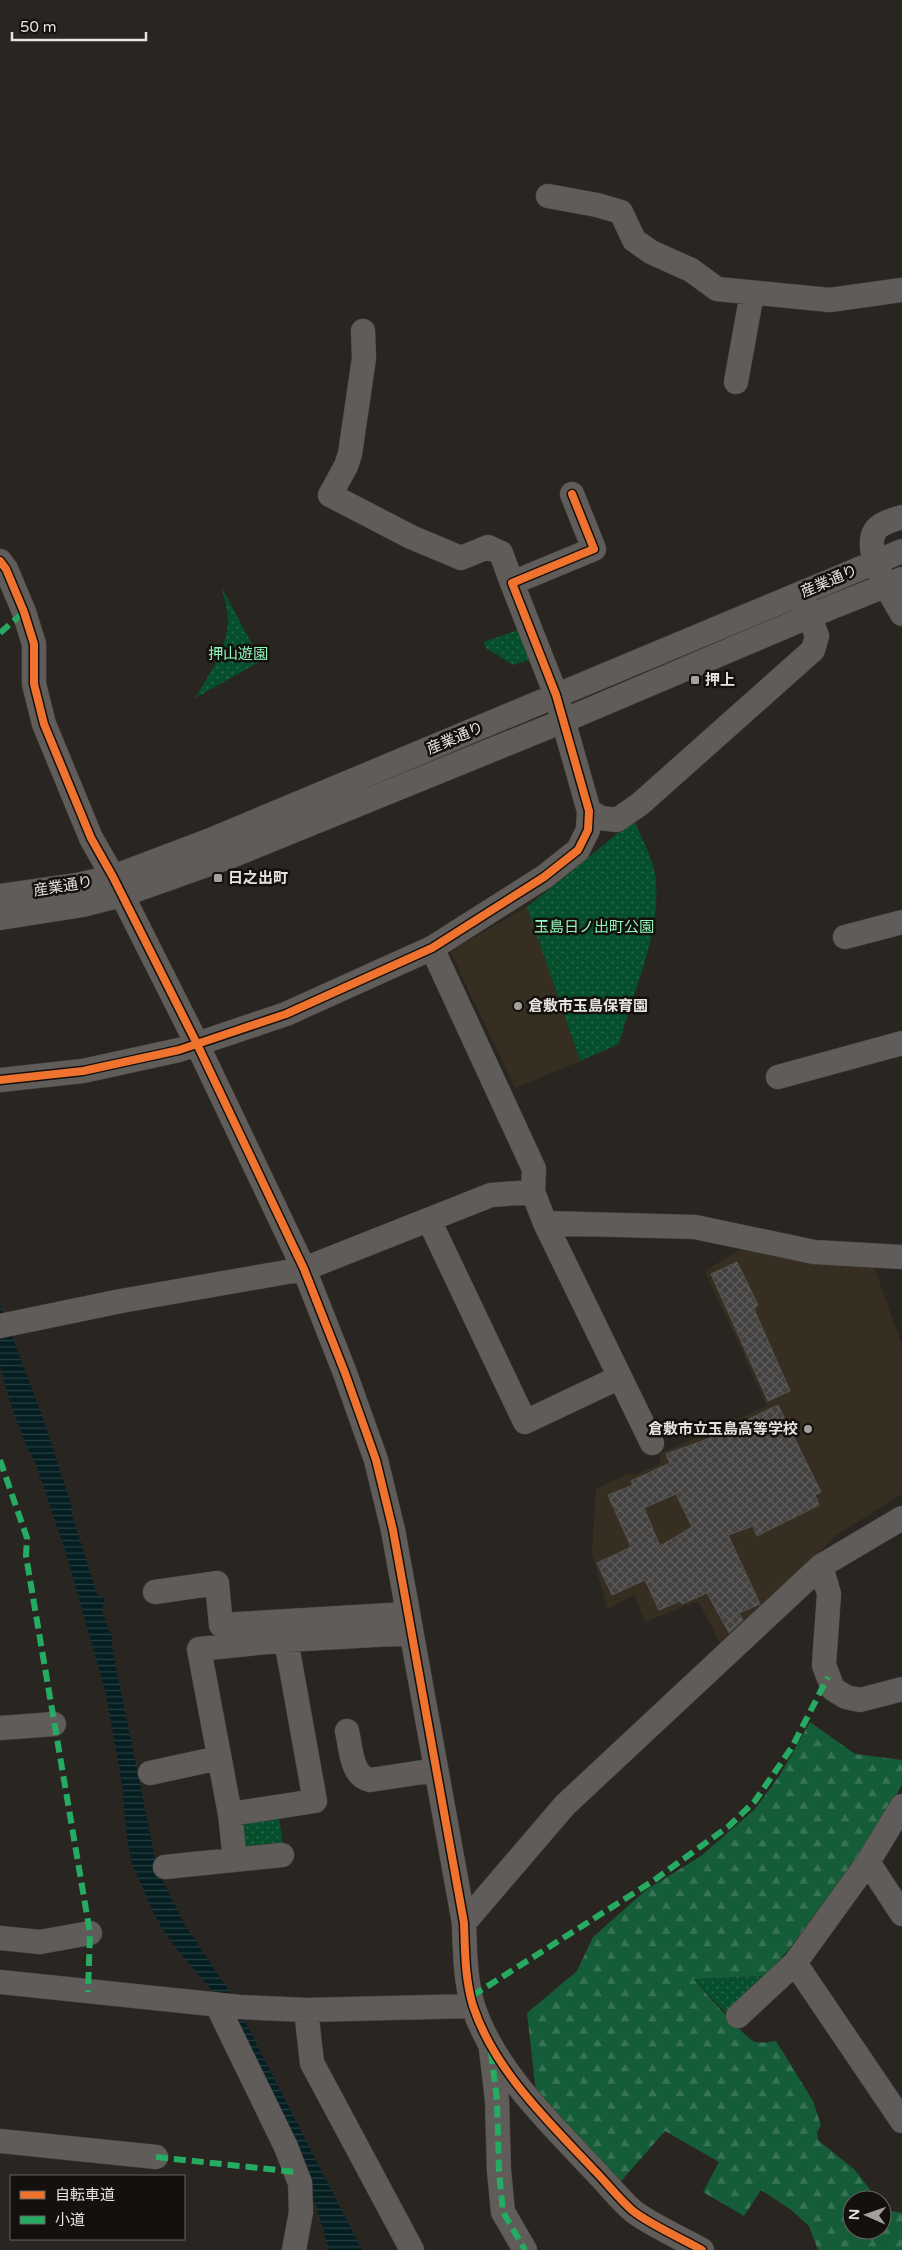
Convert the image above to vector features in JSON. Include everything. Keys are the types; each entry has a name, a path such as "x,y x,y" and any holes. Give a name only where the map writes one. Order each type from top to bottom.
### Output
{"street":[{"path":"548,196 597,205 621,212 634,240 651,252 691,270 717,290 830,300 902,290"},
{"path":"736,382 752,293"},
{"path":"0,1080 83,1071 179,1050 286,1014 432,948 544,877 578,850 588,830 589,810 556,695 501,553 488,547 462,558 411,537 330,495 346,466 350,454 364,358 363,331"},
{"path":"512,583 594,549 572,494"},
{"path":"902,517 886,523 874,532 871,544 875,562 895,582 902,612"},
{"name":"産業通り","path":"0,918 83,905 208,842 902,551"},
{"path":"0,561 6,569 24,612 34,644 34,684 44,724 91,838 118,886 197,1044 304,1269 346,1372 376,1460 393,1530 464,1924 466,1964 473,2006 491,2045 505,2067 538,2110 633,2211 702,2250"},
{"name":"産業通り","path":"0,896 77,885 118,886 229,857 564,721 810,616 895,582"},
{"path":"589,810 601,818 617,820 640,804 813,650 817,636 801,592"},
{"path":"845,937 902,922"},
{"path":"432,948 534,1169 533,1192 545,1223 652,1444"},
{"path":"778,1077 902,1043"},
{"path":"5,1325 121,1301 304,1269 491,1195 533,1192"},
{"path":"429,1220 525,1422 620,1377"},
{"path":"545,1223 695,1227 814,1252 902,1257"},
{"path":"464,1924 565,1805 822,1566 902,1518"},
{"path":"822,1566 829,1594 824,1665 833,1689 846,1697 860,1700 902,1689"},
{"path":"155,1592 217,1583 222,1636"},
{"path":"235,1860 230,1814 199,1649 222,1636 409,1623"},
{"path":"222,1636 286,1640 409,1623"},
{"path":"230,1814 314,1800 286,1640"},
{"path":"0,1728 54,1724"},
{"path":"347,1731 356,1771 364,1779 370,1780 436,1770"},
{"path":"150,1773 219,1758"},
{"path":"738,2016 795,1963 868,1862 902,1806"},
{"path":"165,1867 282,1855"},
{"path":"868,1862 902,1914"},
{"path":"0,1938 40,1942 90,1933"},
{"path":"795,1963 902,2121"},
{"path":"0,1982 228,2006 306,2010 473,2006"},
{"path":"228,2006 300,2183 301,2212 294,2250"},
{"path":"306,2010 312,2063 412,2250"},
{"path":"491,2045 497,2100 499,2171 503,2212 526,2250"},
{"path":"0,2141 156,2158"}],"shaded area":[{"name":"倉敷市玉島保育園","path":"527,907 580,1061 515,1088 450,951"},
{"name":"倉敷市立玉島高等学校","path":"739,1250 873,1264 902,1346 902,1494 835,1536 723,1648 698,1601 645,1622 634,1595 607,1609 592,1552 596,1489 629,1473 635,1475 660,1464 661,1453 767,1406 705,1271"}],"green space":[{"name":"押山遊園","path":"222,588 261,661 195,698 217,660 225,640 228,615"},
{"path":"518,630 529,660 513,665 486,648 484,642"},
{"name":"玉島日ノ出町公園","path":"634,820 655,873 656,902 650,943 619,1044 580,1061 527,907"},
{"path":"810,1722 855,1754 902,1760 902,1785 867,1843 790,1948 765,1976 693,1979 753,2041 776,2041 813,2101 821,2125 817,2132 818,2140 855,2170 870,2190 842,2190 842,2240 892,2240 892,2211 902,2213 902,2250 818,2250 809,2226 790,2209 761,2190 744,2216 703,2192 719,2162 665,2131 616,2187 538,2110 527,2013 577,1971 593,1937 646,1890 701,1856 755,1809 780,1775"},
{"path":"278,1812 284,1850 241,1847 240,1823"},
{"path":"765,1976 728,2015 693,1979"}],"water":[{"path":"0,1305 43,1418 72,1507 71,1511 97,1594 105,1599 102,1611 112,1637 112,1647 155,1858 161,1877 185,1925 230,1992 362,2250 329,2250 317,2208 277,2116 218,1998 175,1947 158,1922 132,1864 127,1839 122,1784 106,1694 65,1550 35,1462 25,1443 10,1402 0,1367"}],"building":[{"path":"737,1262 758,1305 754,1309 790,1391 768,1401 711,1274"},
{"path":"778,1405 821,1492 815,1495 819,1505 757,1536 753,1526 728,1535 760,1604 739,1613 743,1620 729,1633 707,1593 682,1604 680,1601 659,1610 645,1580 612,1595 597,1563 631,1547 608,1495 633,1485 631,1481 670,1463 666,1454 705,1440","holes":["676,1494 692,1527 660,1546 644,1508"]}],"marked path":[{"path":"0,633 24,612"},
{"path":"0,1460 27,1538 26,1556 90,1933 88,1992"},
{"path":"472,1996 653,1881 729,1826 755,1801 792,1747 828,1677"},
{"path":"491,2052 497,2100 499,2171 503,2212 525,2250"},
{"path":"156,2157 296,2172"}],"cycle path":[{"path":"0,1080 83,1071 179,1050 286,1014 432,948 544,877 578,850 588,830 589,811 556,695 512,583 594,549 572,494"},
{"path":"0,561 6,569 24,612 34,644 34,684 44,724 91,838 113,877 197,1044 304,1269 345,1373 376,1460 393,1530 464,1923 468,1986 482,2029 494,2052 524,2094 623,2201 633,2211 648,2221 702,2250"}],"place":[{"name":"押上","path":"695,680"},
{"name":"日之出町","path":"218,878"},
{"name":"倉敷市玉島保育園","path":"518,1006"},
{"name":"倉敷市立玉島高等学校","path":"808,1429"}]}
